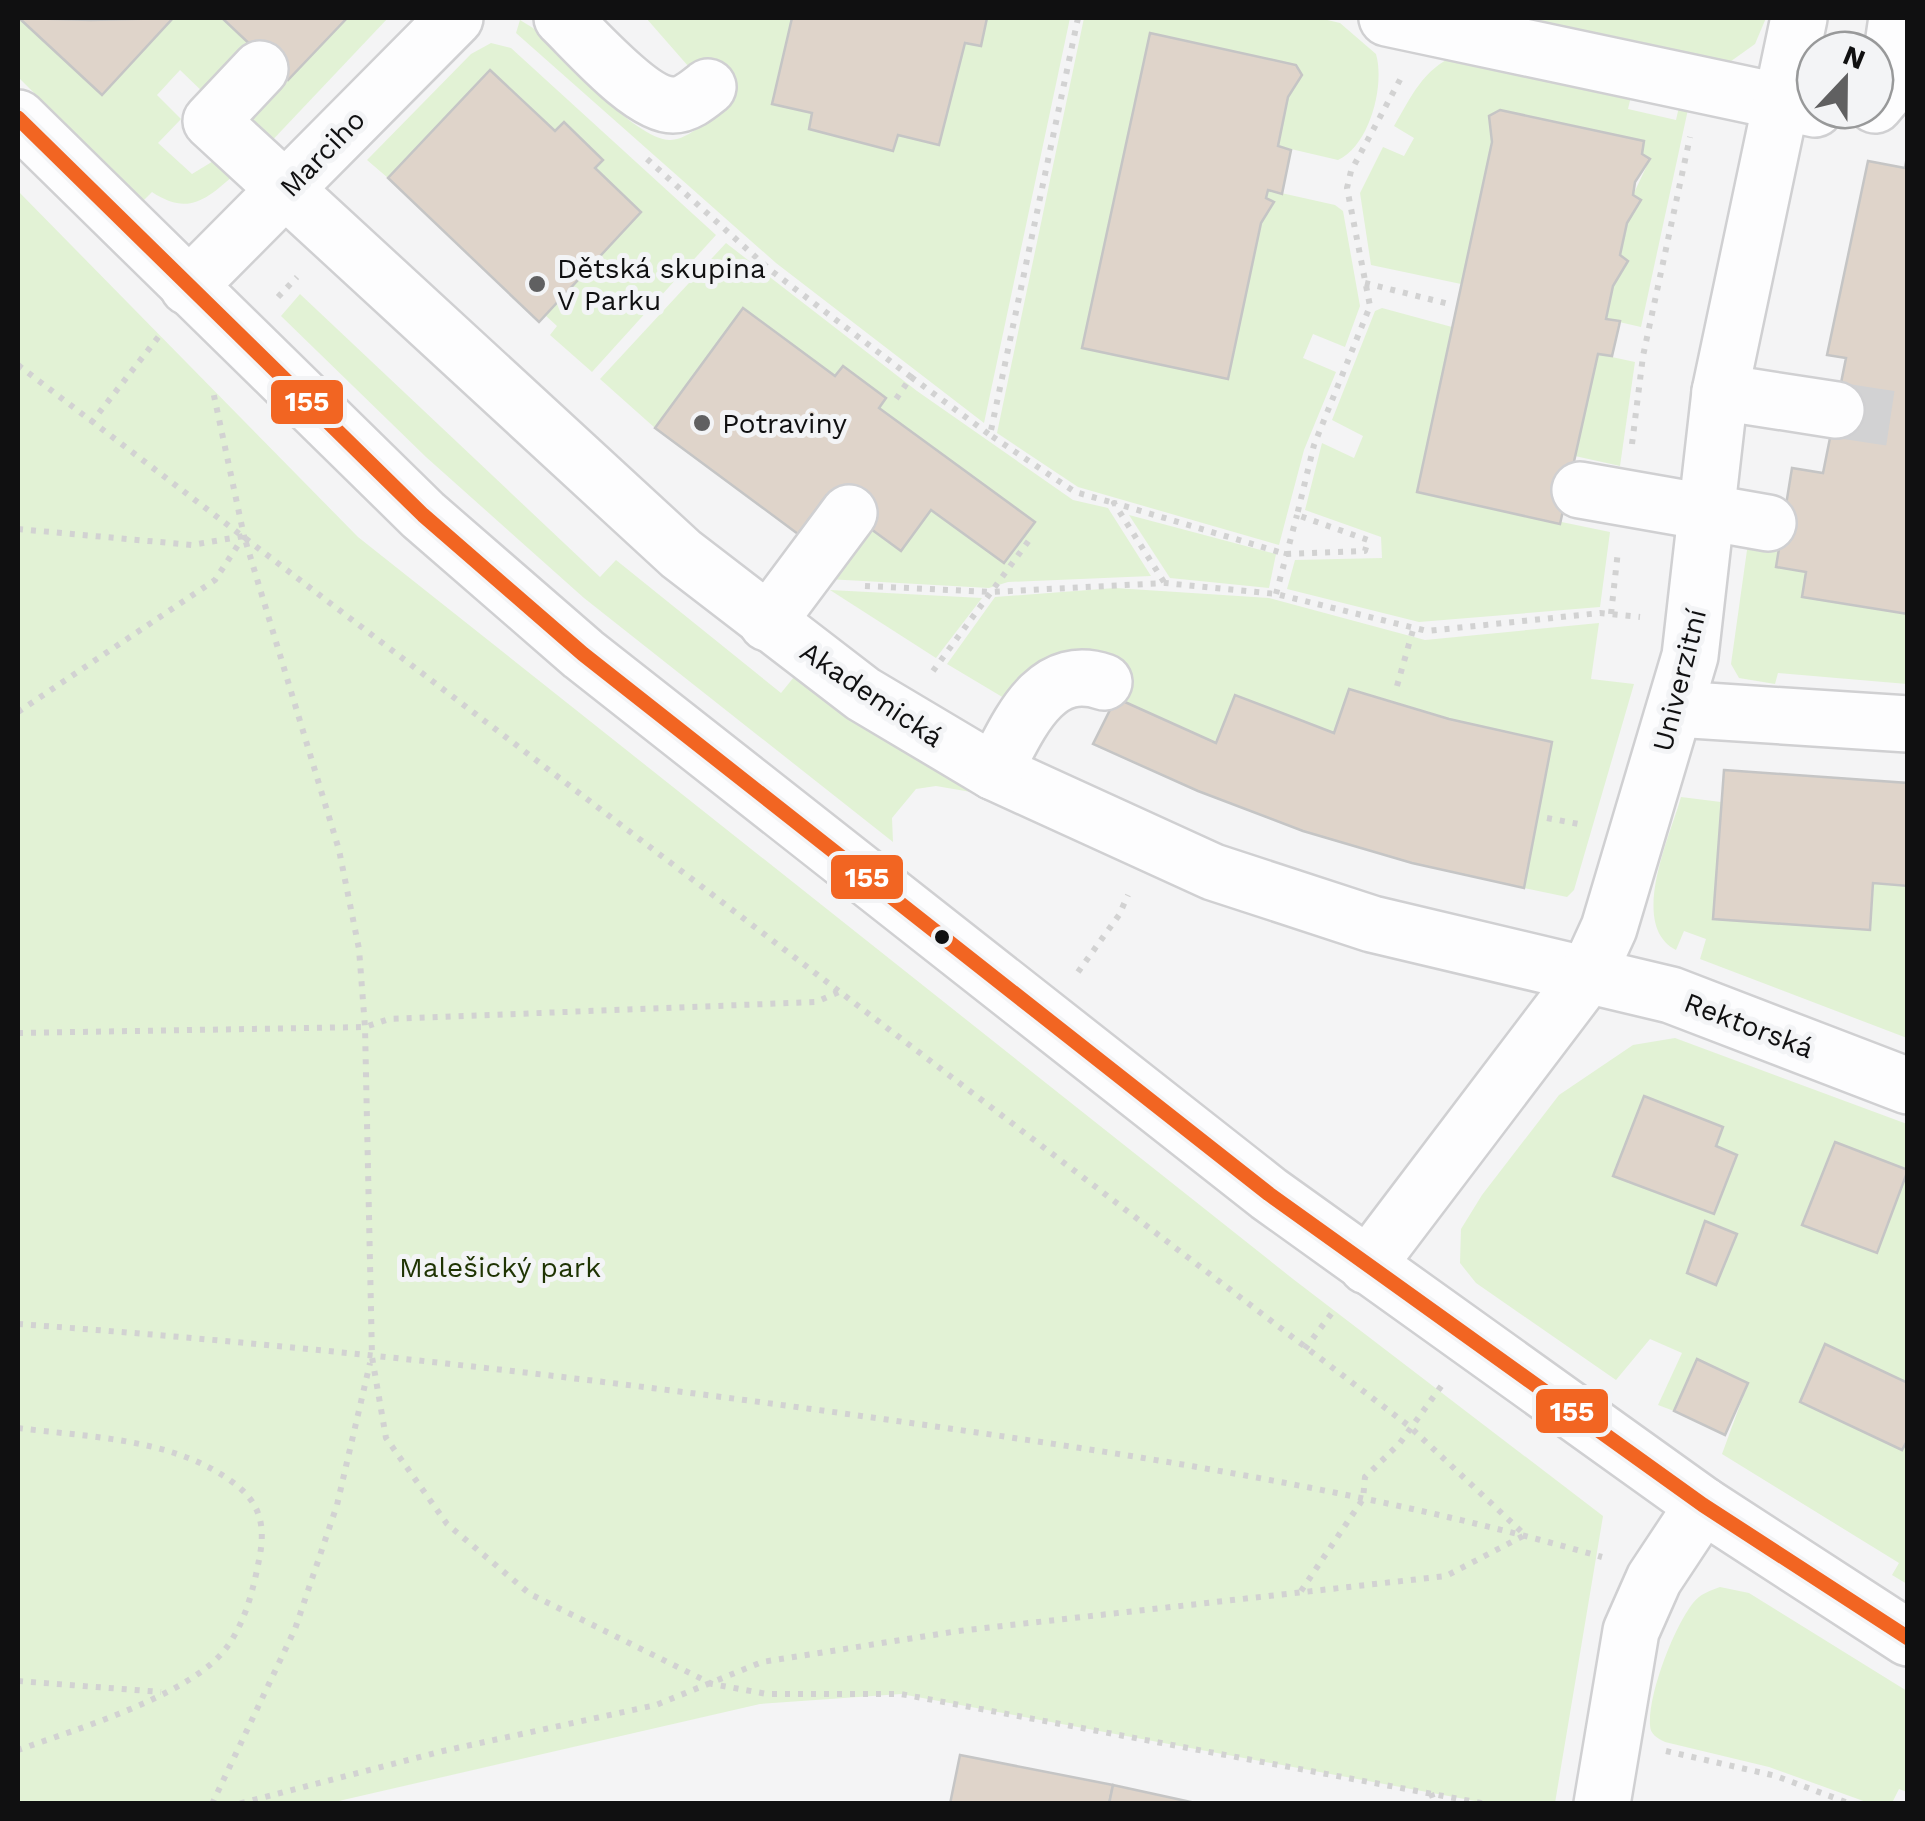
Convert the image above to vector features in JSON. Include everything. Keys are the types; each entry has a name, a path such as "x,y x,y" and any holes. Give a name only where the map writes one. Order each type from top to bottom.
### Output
{"street":[{"name":"Marciho","path":"179,305 454,18"},
{"path":"562,18 645,95 672,105 692,100 708,87"},
{"path":"1402,20 1795,105"},
{"name":"Akademická","path":"260,68 211,121 681,554 864,694 994,772 1213,872 1372,924 1587,976"},
{"path":"18,118 179,305 583,654 1269,1194 1704,1505 1908,1638"},
{"name":"Univerzitní","path":"1366,1266 1587,976 1609,928 1676,709 1697,620 1720,392 1798,130"},
{"path":"1720,392 1836,410"},
{"path":"1602,494 1768,523"},
{"path":"767,623 850,513"},
{"path":"994,772 1022,722 1048,688 1072,676 1104,682"},
{"path":"1676,709 1908,724"},
{"name":"Rektorská","path":"1587,976 1670,995 1908,1086"},
{"path":"1602,1804 1636,1618 1654,1579 1704,1505"}],"path":[{"path":"990,435 1078,18"},
{"path":"1276,594 1314,445 1370,306 1347,188 1352,171 1398,88 1402,20"},
{"path":"1611,614 1602,494 1643,356 1701,86"},
{"path":"644,156 769,269 911,378 1075,492 1286,554 1366,551 1368,540 1297,515"},
{"path":"1365,283 1450,304"},
{"path":"91,423 179,305"},
{"path":"18,366 1409,1426 1525,1535"},
{"path":"896,399 911,378"},
{"path":"211,383 244,536 339,850 359,949 365,1027 372,1357 386,1438 447,1524 530,1594 712,1684 767,1694 901,1694 1486,1804"},
{"path":"1114,502 1165,583"},
{"path":"18,529 192,544 244,536"},
{"path":"18,712 215,580 244,536"},
{"path":"947,681 932,672 1030,539"},
{"path":"855,586 991,592 1165,583 1276,594 1413,630 1611,614 1645,617"},
{"path":"1397,686 1413,630"},
{"path":"1547,818 1600,828"},
{"path":"1068,985 1119,915 1149,845"},
{"path":"18,1033 365,1027 389,1020 816,1002 839,992"},
{"path":"18,1324 241,1340 735,1398 1032,1440 1363,1499 1525,1535 1620,1562"},
{"path":"212,1804 295,1629 337,1505 372,1357"},
{"path":"1300,1592 1363,1499 1366,1478 1400,1443 1443,1384"},
{"path":"18,1428 130,1443 201,1464 229,1479 261,1514 263,1543 255,1580 231,1641 210,1663 163,1692 18,1750"},
{"path":"238,1804 444,1751 656,1705 762,1662 958,1631 1446,1576 1525,1535"},
{"path":"18,1681 163,1692"},
{"path":"1611,1740 1776,1776 1851,1804"},
{"path":"1431,1794 1434,1804"}],"green space":[{"path":"18,18 102,95 173,18 222,18 251,45 205,94 180,70 157,95 181,119 158,143 192,174 215,160 235,174 196,202 176,203 152,192 143,201 18,77"},
{"path":"347,18 388,18 266,147 249,121"},
{"path":"646,18 792,18 772,104 812,113 810,129 893,151 898,135 939,144 965,43 981,45 987,18 1070,18 984,423 776,263 516,33 520,20 619,112 656,137 678,139 724,107"},
{"path":"1084,18 1319,18 1340,23 1376,54 1378,82 1372,113 1359,141 1338,160 1278,146 1288,97 1302,75 1295,70 1150,33 1082,347 1227,379 1261,223 1274,203 1266,198 1268,190 1335,205 1343,211 1360,306 1345,347 1313,334 1303,358 1336,372 1304,450 1279,545 1078,487 997,433"},
{"path":"1480,18 1766,18 1755,44 1727,64"},
{"path":"491,43 511,48 716,235 592,372 550,335 557,326 545,315 641,212 595,168 564,123 555,131 490,70 388,178 367,160 471,54"},
{"path":"1456,55 1633,88 1628,109 1676,120 1681,98 1690,100 1641,327 1606,319 1627,223 1641,200 1633,195 1650,159 1642,154 1644,141 1500,110 1490,116 1492,143 1461,284 1371,265 1360,193 1383,147 1404,156 1414,138 1394,126 1426,76"},
{"name":"Malešický park","path":"18,191 358,537 1293,1279 1603,1516 1555,1803 1486,1803 901,1694 760,1704 330,1803 18,1803"},
{"path":"726,243 917,391 1073,500 1108,508 1151,576 1008,582 989,588 827,579 866,526 901,551 931,510 1034,522 879,408 843,367 835,376 744,308 655,428 600,379"},
{"path":"300,294 600,577 616,560 781,693 794,677 971,792 936,786 916,789 892,818 893,842 584,598 426,457 281,316"},
{"path":"1382,308 1452,327 1417,492 1610,532 1600,607 1419,622 1287,589 1295,560 1382,558 1381,537 1305,510 1322,443 1354,458 1363,436 1332,420 1375,311"},
{"path":"1598,354 1635,362 1620,466 1575,456"},
{"path":"1129,515 1276,554 1269,588 1170,578"},
{"path":"1780,539 1776,567 1806,572 1803,597 1907,614 1907,684 1778,673 1775,684 1739,678 1731,664 1748,543"},
{"path":"1115,588 1269,598 1425,640 1599,623 1591,679 1634,684 1574,890 1567,897 1524,888 1552,743 1334,733 1235,696 1216,743 1116,698 1053,657 1023,673 1004,698 947,664 995,597"},
{"path":"830,590 982,598 936,658"},
{"path":"1681,797 1721,802 1713,919 1870,930 1874,883 1907,886 1907,1038 1700,959 1706,939 1684,931 1676,950 1662,938 1655,921 1656,879"},
{"path":"1675,1038 1907,1124 1907,1170 1802,1225 1877,1253 1907,1174 1907,1383 1800,1401 1901,1450 1907,1439 1907,1584 1892,1575 1899,1563 1722,1454 1748,1383 1697,1359 1674,1411 1658,1405 1682,1353 1650,1339 1616,1380 1476,1283 1460,1263 1461,1229 1482,1195 1559,1095 1633,1045","holes":["1644,1097 1722,1127 1716,1146 1737,1155 1713,1214 1613,1176","1706,1221 1737,1234 1716,1284 1687,1273"]},
{"path":"1720,1587 1749,1593 1907,1691 1907,1792 1899,1789 1892,1803 1869,1803 1769,1767 1665,1742 1654,1735 1650,1712 1671,1644 1693,1603"}],"building":[{"path":"19,18 91,20 173,18 102,95"},
{"path":"222,18 347,18 288,80"},
{"path":"792,18 987,18 981,46 965,43 939,145 898,135 893,151 809,129 812,113 772,104"},
{"path":"1150,33 1296,65 1302,75 1288,97 1278,146 1291,150 1282,194 1268,190 1266,198 1274,202 1261,223 1228,379 1082,348"},
{"path":"490,70 555,131 564,122 603,160 595,168 641,212 539,322 388,178"},
{"path":"1500,110 1644,141 1642,154 1650,159 1635,182 1633,195 1641,200 1627,223 1620,255 1628,261 1613,286 1606,319 1620,321 1612,356 1598,354 1560,524 1417,492 1492,142 1489,116"},
{"path":"1907,156 1908,614 1802,597 1806,572 1776,567 1792,468 1823,473 1846,358 1827,355 1868,161 1905,168"},
{"path":"743,308 835,376 843,366 886,398 879,408 1035,522 1004,563 931,510 901,551 826,496 798,534 655,428"},
{"path":"1349,689 1449,719 1552,742 1524,888 1412,863 1303,831 1198,791 1093,744 1116,698 1216,743 1235,695 1334,733"},
{"path":"1724,770 1908,783 1908,886 1873,883 1870,930 1713,919"},
{"path":"1644,1096 1723,1127 1716,1146 1737,1155 1714,1214 1613,1176"},
{"path":"1835,1142 1908,1170 1877,1253 1802,1225"},
{"path":"1705,1221 1737,1234 1716,1285 1687,1273"},
{"path":"1825,1344 1908,1383 1908,1439 1902,1450 1800,1402"},
{"path":"1697,1359 1748,1383 1725,1435 1674,1411"},
{"path":"960,1755 1113,1785 1109,1804 950,1804"},
{"path":"1113,1785 1200,1804 1109,1804"}],"tunnel":[{"path":"1836,410 1908,421"}],"transit line":[{"name":"155","path":"18,118 423,515 583,654 1269,1194 1703,1505 1908,1638"}],"place":[{"name":"Dětská skupina V Parku","path":"537,284"},
{"name":"Potraviny","path":"702,423"}]}
